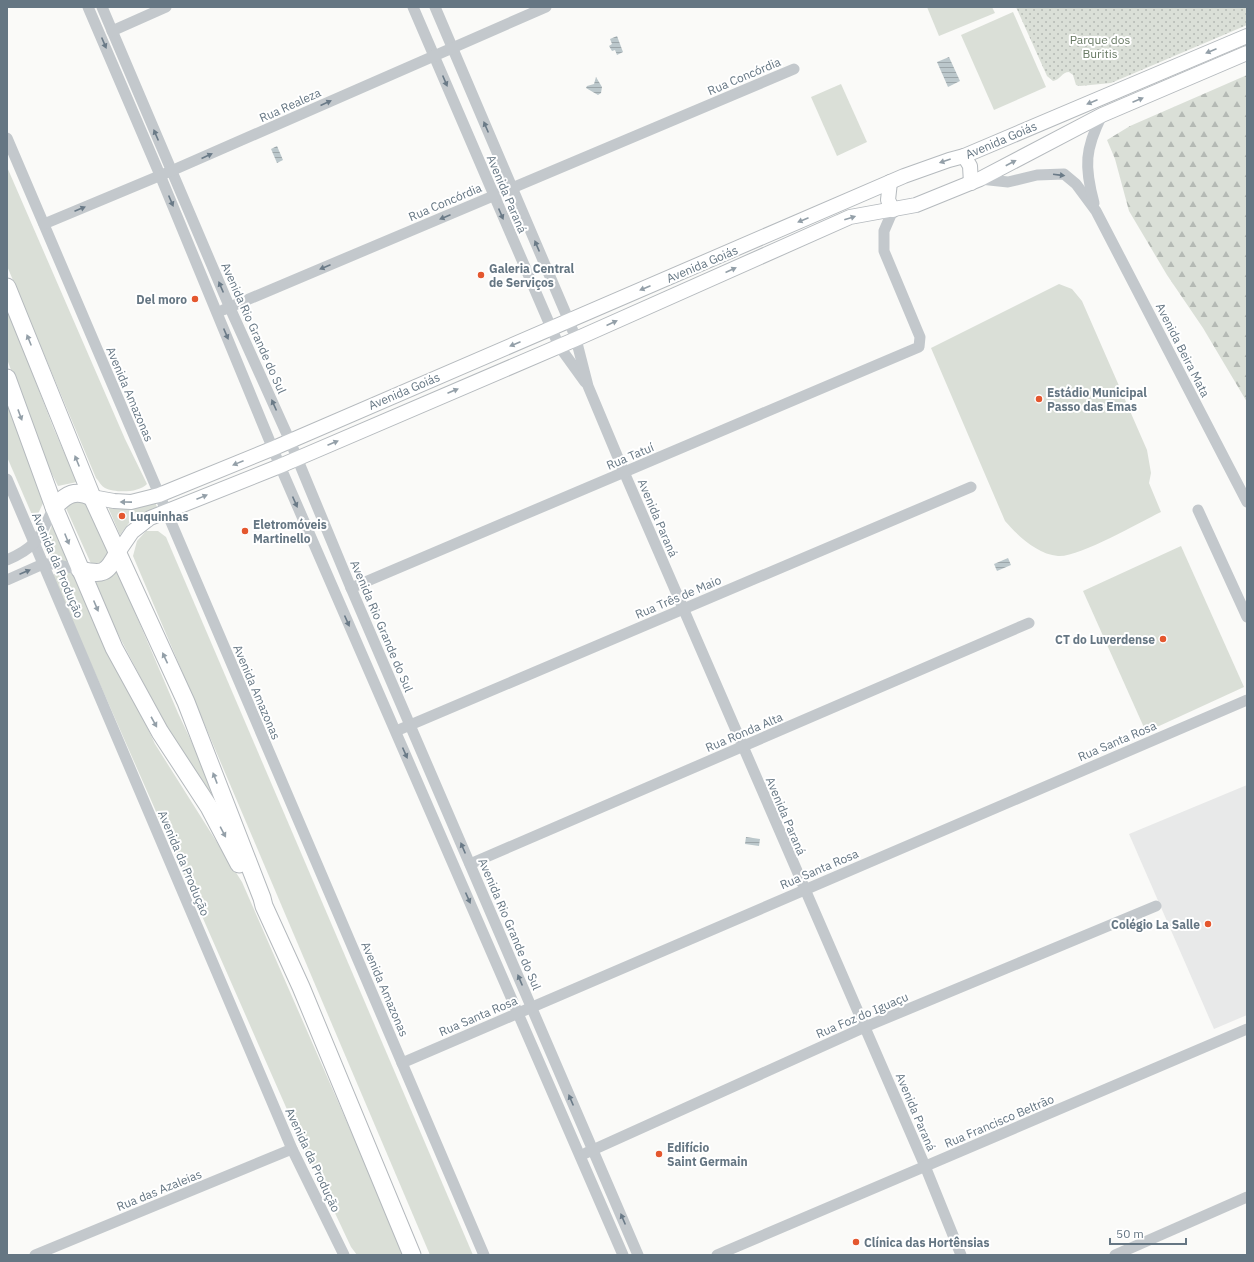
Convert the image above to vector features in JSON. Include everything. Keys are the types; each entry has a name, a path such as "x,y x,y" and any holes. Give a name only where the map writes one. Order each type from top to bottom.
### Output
{"highway":[{"path":"7,287 92,497 186,702 264,906 301,987 412,1255"},
{"path":"7,378 54,507 114,648 160,732 209,807 257,899 264,906"},
{"path":"54,507 62,499 72,493 82,492 92,497"},
{"path":"80,570 102,573 110,567 117,554"}],"main road":[{"name":"Avenida Goiás","path":"92,497 131,502 159,495 274,448 890,182 964,156 1247,36"},
{"name":"Avenida Goiás","path":"117,554 132,532 150,518 165,511 280,466 576,339 850,217 916,205 975,181 1102,115 1247,53"},
{"path":"964,156 970,166 975,181"},
{"path":"890,182 888,200 893,210"}],"street":[{"path":"88,7 160,175 274,448 280,466 623,1255"},
{"name":"Avenida Rio Grande do Sul","path":"102,7 230,308 290,441 351,588 638,1255"},
{"path":"112,31 166,7"},
{"name":"Avenida Paraná","path":"413,7 558,346 588,386"},
{"name":"Avenida Paraná","path":"435,7 569,321 576,339 588,386 624,472 925,1166 961,1255"},
{"name":"Rua Realeza","path":"44,224 171,171 546,7"},
{"name":"Rua Concórdia","path":"217,312 230,308 794,69"},
{"name":"Avenida Beira Mata","path":"1096,211 1086,171 1090,141 1102,115"},
{"name":"Avenida Amazonas","path":"7,138 484,1255"},
{"name":"Avenida Beira Mata","path":"975,181 1008,182 1037,175 1064,174 1076,184 1096,211 1247,502"},
{"name":"Rua Tatuí","path":"351,588 919,347 920,337 884,251 884,231 893,210"},
{"name":"Avenida da Produção","path":"7,479 292,1149 344,1255"},
{"name":"Rua Três de Maio","path":"396,732 683,608 971,487"},
{"path":"7,560 22,553 35,544 54,507"},
{"path":"1198,510 1247,617"},
{"path":"7,580 43,564 55,564 80,570"},
{"name":"Rua Ronda Alta","path":"470,864 1029,623"},
{"name":"Rua Santa Rosa","path":"402,1063 1247,700"},
{"name":"Rua Foz do Iguaçu","path":"580,1156 865,1027 1156,906"},
{"name":"Rua Francisco Beltrão","path":"717,1255 1247,1029"},
{"name":"Rua das Azaleias","path":"35,1255 292,1149"},
{"path":"1115,1255 1247,1197"}],"shaded area":[{"path":"617,36 623,52 617,55 615,50 612,51 609,46 612,44 610,39"},
{"path":"949,57 960,81 948,87 937,62"},
{"path":"596,77 602,87 601,93 598,95 586,88 587,86 594,84"},
{"path":"277,146 283,160 277,163 271,149"},
{"path":"1008,558 1011,565 997,571 994,564"},
{"name":"Colégio La Salle","path":"1247,785 1247,1015 1214,1029 1129,834"},
{"path":"746,837 760,839 759,846 745,844"}],"green space":[{"path":"927,7 992,7 995,13 939,36"},
{"name":"Parque dos Buritis","path":"1016,7 1247,7 1247,25 1111,83 1080,86 1076,85 1073,75 1069,72 1053,81 1047,76"},
{"path":"1013,12 1046,87 994,110 961,35"},
{"path":"1247,75 1247,402 1203,328 1167,275 1129,211 1115,159 1107,140 1130,126"},
{"path":"841,84 867,142 837,156 811,97"},
{"path":"7,167 125,439 147,484 143,487 133,491 109,490 101,485 96,478 7,266"},
{"name":"Estádio Municipal Passo das Emas","path":"1059,284 1072,289 1082,301 1147,450 1151,473 1149,483 1161,512 1094,546 1067,555 1058,556 1050,555 1035,548 1016,533 1005,521 931,348"},
{"path":"7,307 53,427 77,482 58,486 40,450 7,359"},
{"path":"7,396 45,499 37,516 33,517 7,457"},
{"path":"87,500 112,553 107,563 93,568 65,506 67,501"},
{"path":"154,500 157,507 132,519 120,535 108,507"},
{"path":"54,519 73,566 52,558 44,548"},
{"path":"146,531 158,531 166,537 473,1255 430,1255 133,556 137,541"},
{"name":"CT do Luverdense","path":"1181,546 1244,687 1146,732 1083,591"},
{"path":"115,566 178,713 230,824 188,769 89,578"},
{"path":"67,570 77,576 155,744 242,882 405,1255 357,1255 351,1247 300,1139 52,575"}],"place":[{"name":"Galeria Central de Serviços","path":"481,275"},
{"name":"Del moro","path":"195,299"},
{"name":"Estádio Municipal Passo das Emas","path":"1039,399"},
{"name":"Luquinhas","path":"122,516"},
{"name":"Eletromóveis Martinello","path":"245,531"},
{"name":"CT do Luverdense","path":"1163,639"},
{"name":"Colégio La Salle","path":"1208,924"},
{"name":"Edifício Saint Germain","path":"659,1154"},
{"name":"Clínica das Hortênsias","path":"856,1242"}]}
